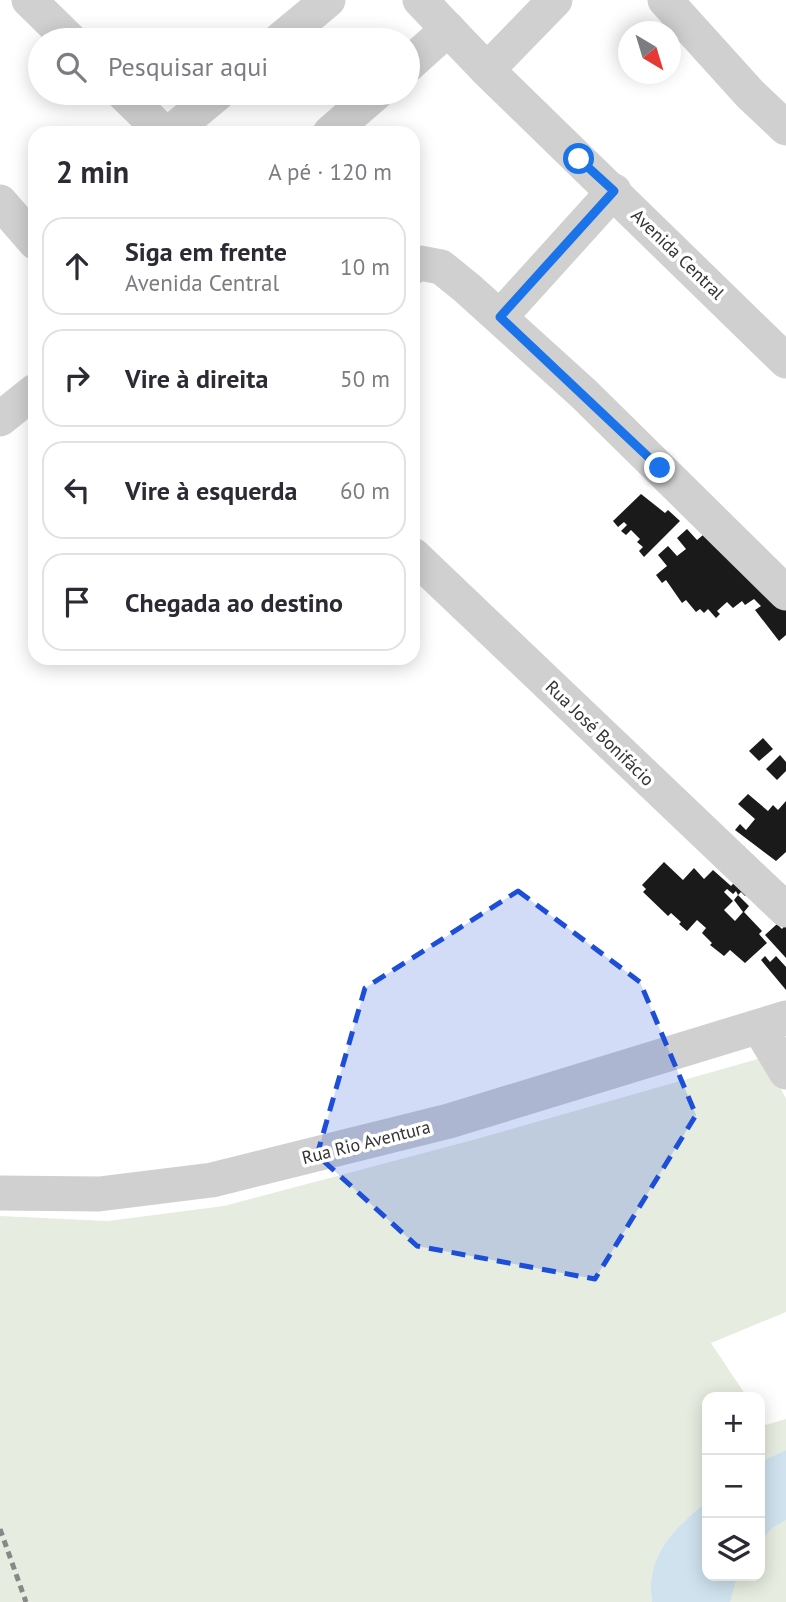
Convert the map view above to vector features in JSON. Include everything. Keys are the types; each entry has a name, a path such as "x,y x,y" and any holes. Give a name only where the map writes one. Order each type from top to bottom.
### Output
{"street":[{"path":"29,0 58,28"},
{"path":"294,28 328,0"},
{"name":"Avenida Central","path":"420,0 487,70 786,361"},
{"path":"487,70 555,0"},
{"path":"665,0 750,94 786,128"},
{"path":"420,54 448,29"},
{"path":"135,105 157,126"},
{"path":"178,126 204,105"},
{"path":"338,126 362,105"},
{"path":"500,317 614,191"},
{"path":"0,202 28,234"},
{"path":"427,267 500,317 594,404 786,593"},
{"path":"0,419 28,397"},
{"name":"Rua José Bonifácio","path":"420,561 780,894"},
{"path":"773,1023 786,1072"},
{"name":"Rua Rio Aventura","path":"0,1193 99,1194 212,1180 449,1121 773,1023"}],"highlighted area":[{"path":"518,891 640,982 696,1115 595,1279 417,1246 317,1155 365,988"}],"shaded area":[{"path":"765,1057 786,1099 786,1312 711,1343 744,1392 702,1392 702,1506 664,1544 653,1570 652,1602 0,1602 0,1216 108,1221 224,1206 473,1140"},
{"path":"786,1419 786,1450 765,1460 765,1423"},
{"path":"786,1509 786,1602 657,1602 702,1579 702,1581 765,1581 765,1518"}],"water":[{"path":"786,1450 786,1520 772,1528 765,1536 765,1518 765,1460"},
{"path":"702,1506 702,1581 736,1581 730,1602 652,1602 653,1570 658,1557 664,1544"}],"building":[{"path":"641,494 665,513 668,510 680,521 644,557 639,551 643,547 637,542 640,539 631,530 626,535 621,531 627,525 624,522 618,527 613,521"},
{"path":"687,529 697,540 703,535 718,550 720,548 786,610 786,635 779,641 755,610 761,606 754,599 745,605 742,601 733,608 727,602 717,611 720,614 716,618 708,609 704,613 700,609 696,612 686,600 682,603 666,580 662,583 656,575 667,566 658,555 668,546 677,556 686,549 677,538"},
{"path":"763,738 773,749 759,761 749,751"},
{"path":"780,755 786,762 786,771 777,780 766,769"},
{"path":"748,794 768,811 773,805 778,810 786,801 786,852 776,861 735,830 740,824 746,830 755,819 738,804"},
{"path":"664,862 683,880 694,868 704,879 713,870 731,886 739,878 751,890 745,896 741,892 738,895 749,906 744,912 762,931 759,934 767,943 745,963 730,950 724,956 710,945 712,943 702,933 706,928 697,920 687,931 671,913 668,916 643,892 646,889 642,885","holes":["727,889 733,894 736,891 738,895 734,900 743,912 735,921 724,910 733,901 724,892"]},
{"path":"777,924 782,929 786,924 786,958 765,935"},
{"path":"765,956 770,962 776,956 786,967 786,990 761,960"}],"railway":[{"path":"0,1529 26,1602"}],"route":[{"path":"579,159 614,191 500,317 660,468"}]}
